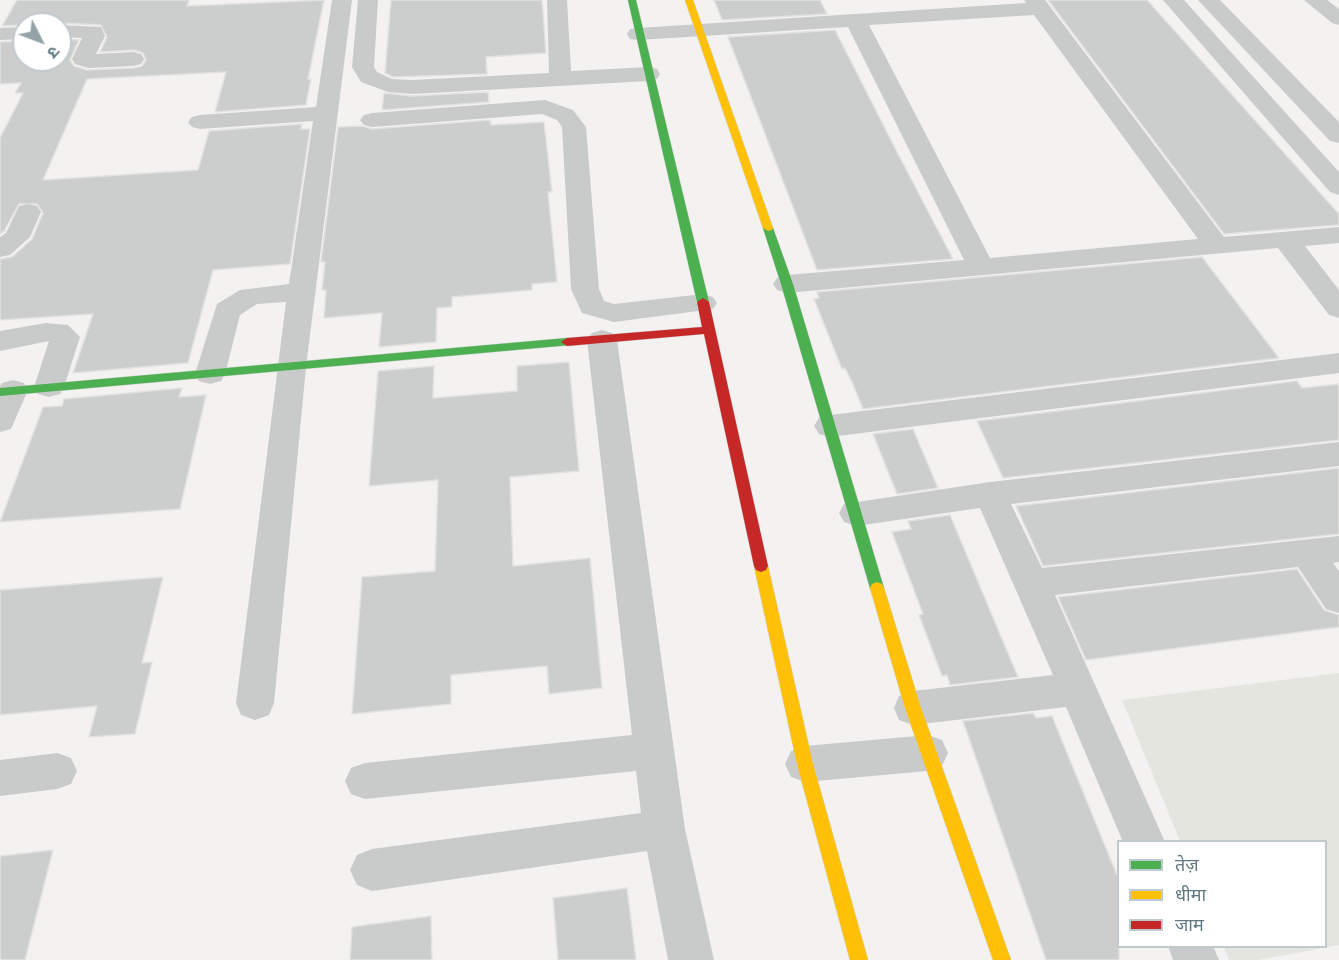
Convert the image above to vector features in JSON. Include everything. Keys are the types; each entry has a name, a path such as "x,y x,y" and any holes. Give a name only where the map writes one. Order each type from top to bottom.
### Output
{"street":[{"path":"255,703 291,367 324,113 342,0"},
{"path":"368,0 363,67 369,78 388,85 412,87 649,74"},
{"path":"557,0 560,79"},
{"path":"632,0 703,303 805,764 859,960"},
{"path":"689,0 787,284 913,708 1002,960"},
{"path":"1173,0 1339,187"},
{"path":"1208,0 1339,136"},
{"path":"1314,0 1339,19"},
{"path":"638,33 1037,4 1216,245"},
{"path":"855,19 981,266"},
{"path":"72,31 93,32 94,36 83,59 88,61 134,59"},
{"path":"372,120 545,108 565,115 574,127 585,289 592,307 614,313 703,303"},
{"path":"200,122 324,113"},
{"path":"0,249 17,237 28,212"},
{"path":"787,284 1339,234"},
{"path":"1286,239 1339,309"},
{"path":"210,374 227,310 250,296 301,292"},
{"path":"0,421 6,391 709,330"},
{"path":"0,340 46,332 58,332 64,337 49,387"},
{"path":"602,340 664,829 691,960"},
{"path":"830,426 1339,363"},
{"path":"856,513 990,494 1339,454"},
{"path":"990,494 1032,583 1143,840"},
{"path":"1032,583 1323,551 1339,599"},
{"path":"913,708 1077,688"},
{"path":"365,781 654,752"},
{"path":"805,764 928,753"},
{"path":"0,778 57,771"},
{"path":"372,870 664,829"}],"shaded area":[{"path":"1339,673 1339,945 1327,947 1327,840 1180,840 1122,700"},
{"path":"1224,948 1323,948 1258,960 1229,960"}],"building":[{"path":"17,0 189,0 187,6 324,0 308,79 311,79 306,105 215,112 226,72 87,79 43,180 198,170 209,131 302,124 301,129 310,129 290,264 213,270 188,363 73,373 93,314 0,320 0,259 12,257 32,239 43,213 37,204 19,204 0,234 0,138 23,93 15,93 21,83 0,84 0,42 12,42 12,72 72,72 72,63 74,66 87,70 134,68 142,66 146,60 143,53 134,50 100,52 107,37 101,25 72,24 72,12 12,12 12,25 2,26"},
{"path":"391,0 542,0 546,53 486,57 487,74 393,77 385,73"},
{"path":"714,0 820,0 827,14 722,20"},
{"path":"1048,0 1147,0 1339,214 1339,225 1224,234"},
{"path":"835,30 953,259 817,270 728,37"},
{"path":"72,40 79,40 72,56"},
{"path":"488,92 489,102 382,110 384,93 412,96"},
{"path":"490,120 491,125 544,122 552,192 548,192 557,282 532,284 532,290 452,297 452,307 437,308 436,342 379,347 382,313 324,318 326,290 322,290 325,262 321,262 338,127 362,126 372,129"},
{"path":"1202,257 1279,358 863,409 845,368 842,369 814,299 819,298 817,292"},
{"path":"569,362 579,471 510,477 513,566 590,558 602,688 549,694 547,666 451,675 451,704 352,714 362,577 435,571 438,480 369,486 378,371 434,366 433,398 517,391 517,366"},
{"path":"1297,381 1302,388 1339,384 1339,440 1003,478 977,421"},
{"path":"182,388 179,397 206,395 180,509 0,522 43,407 62,406 64,399"},
{"path":"913,429 938,488 897,494 873,434"},
{"path":"1339,468 1339,534 1043,566 1016,506"},
{"path":"950,515 1018,677 950,685 947,675 942,676 919,615 923,614 892,532 911,529 908,521"},
{"path":"1297,569 1324,610 1339,615 1339,627 1086,660 1058,597"},
{"path":"163,577 142,663 152,662 135,734 89,737 97,706 0,715 0,590"},
{"path":"1033,713 1036,718 1052,716 1117,875 1119,960 1046,960 963,721"},
{"path":"53,850 25,960 0,960 0,856"},
{"path":"627,888 636,960 558,960 553,898"},
{"path":"431,916 432,960 350,960 352,927"}],"traffic: fast":[{"path":"632,0 703,302"},
{"path":"768,228 787,284 877,588"},
{"path":"0,392 567,342"}],"traffic: slow":[{"path":"689,0 768,228"},
{"path":"761,566 805,764 859,960"},
{"path":"877,588 913,708 1002,960"}],"traffic: jam":[{"path":"703,302 761,566"},
{"path":"567,342 709,330"}]}
